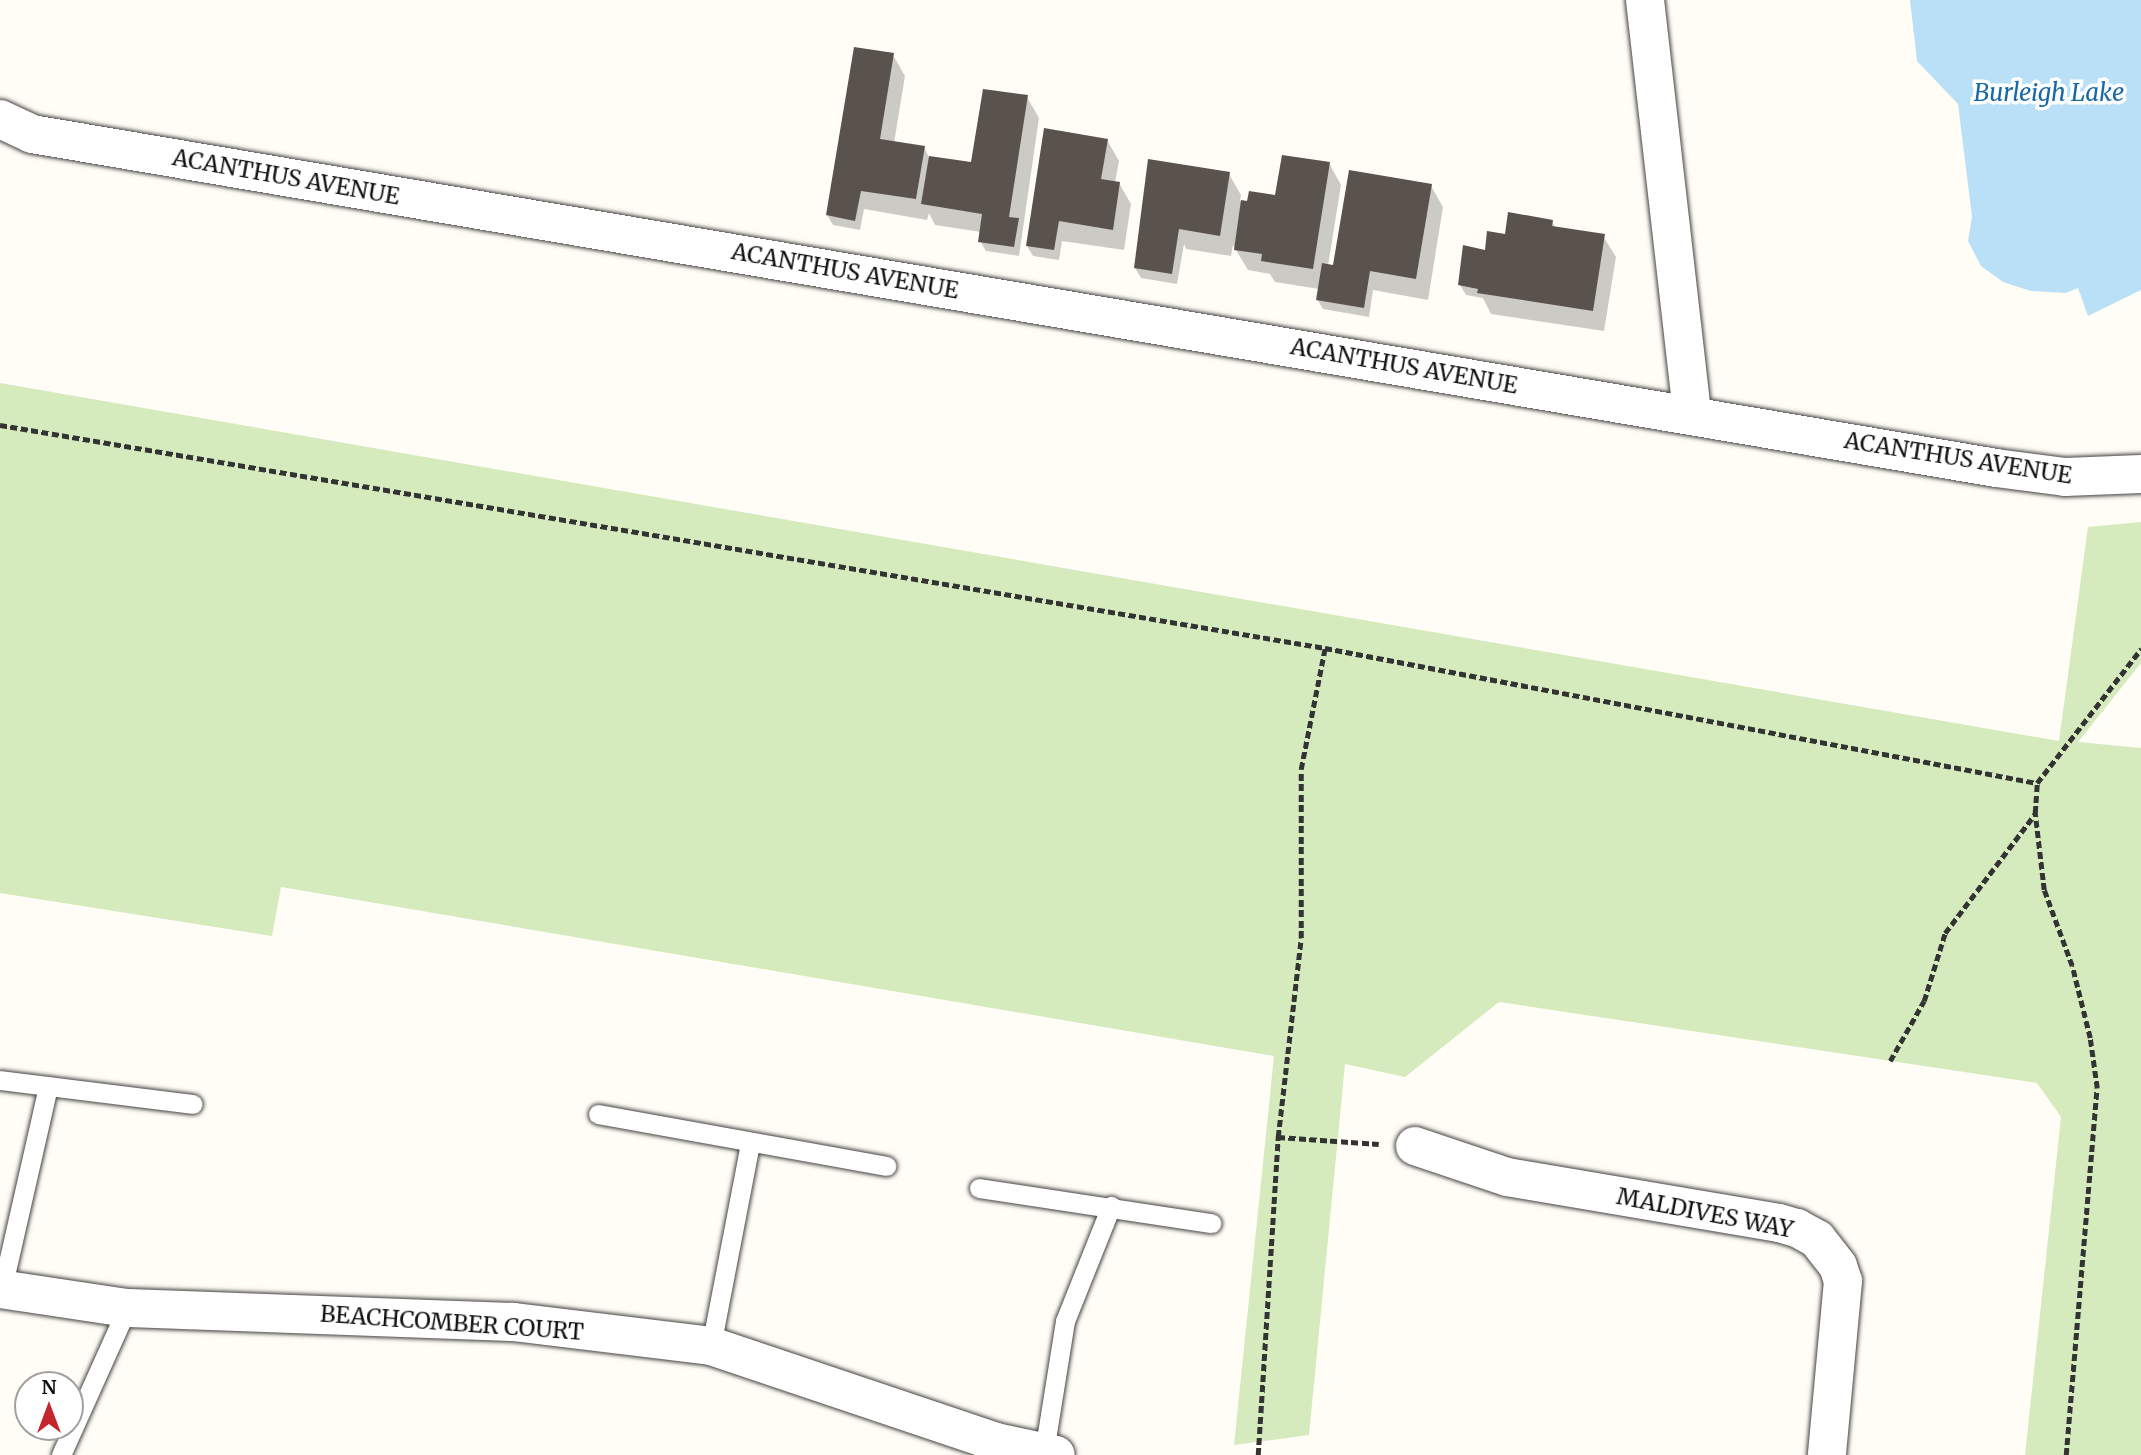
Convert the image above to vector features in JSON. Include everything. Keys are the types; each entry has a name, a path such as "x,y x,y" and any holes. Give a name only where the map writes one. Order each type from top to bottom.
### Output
{"street":[{"path":"1646,0 1692,415"},
{"name":"ACANTHUS AVENUE","path":"0,118 32,134 1996,468 2065,477 2141,474"},
{"name":"MALDIVES WAY","path":"1415,1146 1507,1177 1779,1223 1797,1228 1817,1239 1838,1266 1843,1281 1827,1455"},
{"name":"BEACHCOMBER COURT","path":"1,1289 127,1308 513,1322 710,1346 996,1442 1050,1454"}],"lane":[{"path":"0,1080 193,1104"},
{"path":"1,1289 48,1086"},
{"path":"598,1114 886,1166"},
{"path":"710,1346 750,1143"},
{"path":"979,1188 1212,1223"},
{"path":"1050,1454 1065,1321 1111,1206"},
{"path":"61,1455 127,1308"}],"path":[{"path":"0,425 1325,648 2037,783"},
{"path":"1258,1455 1278,1137 1301,938 1301,769 1325,648"},
{"path":"2066,1455 2097,1088 2090,1038 2072,966 2044,890 2035,813 2037,783 2141,649"},
{"path":"1890,1061 1924,1001 1945,933 2035,813"},
{"path":"1278,1137 1415,1146"}],"green space":[{"path":"0,383 2059,741 2088,527 2141,522 2141,663 2078,742 2141,748 2141,1455 2025,1455 2061,1117 2037,1083 1499,1002 1405,1077 1345,1064 1309,1435 1234,1445 1274,1056 281,887 272,936 0,893"}],"water":[{"name":"Burleigh Lake","path":"1910,0 2141,0 2141,290 2088,316 2078,288 2066,293 2031,291 2003,282 1981,266 1968,241 1972,217 1958,104 1917,61"}],"building":[{"path":"854,47 894,53 880,139 925,146 916,199 861,191 855,221 826,215"},
{"path":"983,89 1028,95 1009,217 1019,218 1014,247 978,242 982,214 921,204 929,156 971,162"},
{"path":"1044,128 1108,139 1101,179 1120,182 1113,230 1059,221 1054,250 1026,246"},
{"path":"1282,155 1330,162 1313,269 1261,261 1262,254 1234,250 1241,200 1247,201 1249,191 1275,195"},
{"path":"1148,159 1230,172 1220,236 1179,229 1172,274 1134,268"},
{"path":"1349,170 1432,184 1416,279 1370,271 1364,308 1316,300 1322,263 1333,265"},
{"path":"1508,212 1553,220 1552,226 1605,234 1593,311 1477,293 1478,289 1458,285 1463,245 1485,250 1487,231 1505,234"}]}
